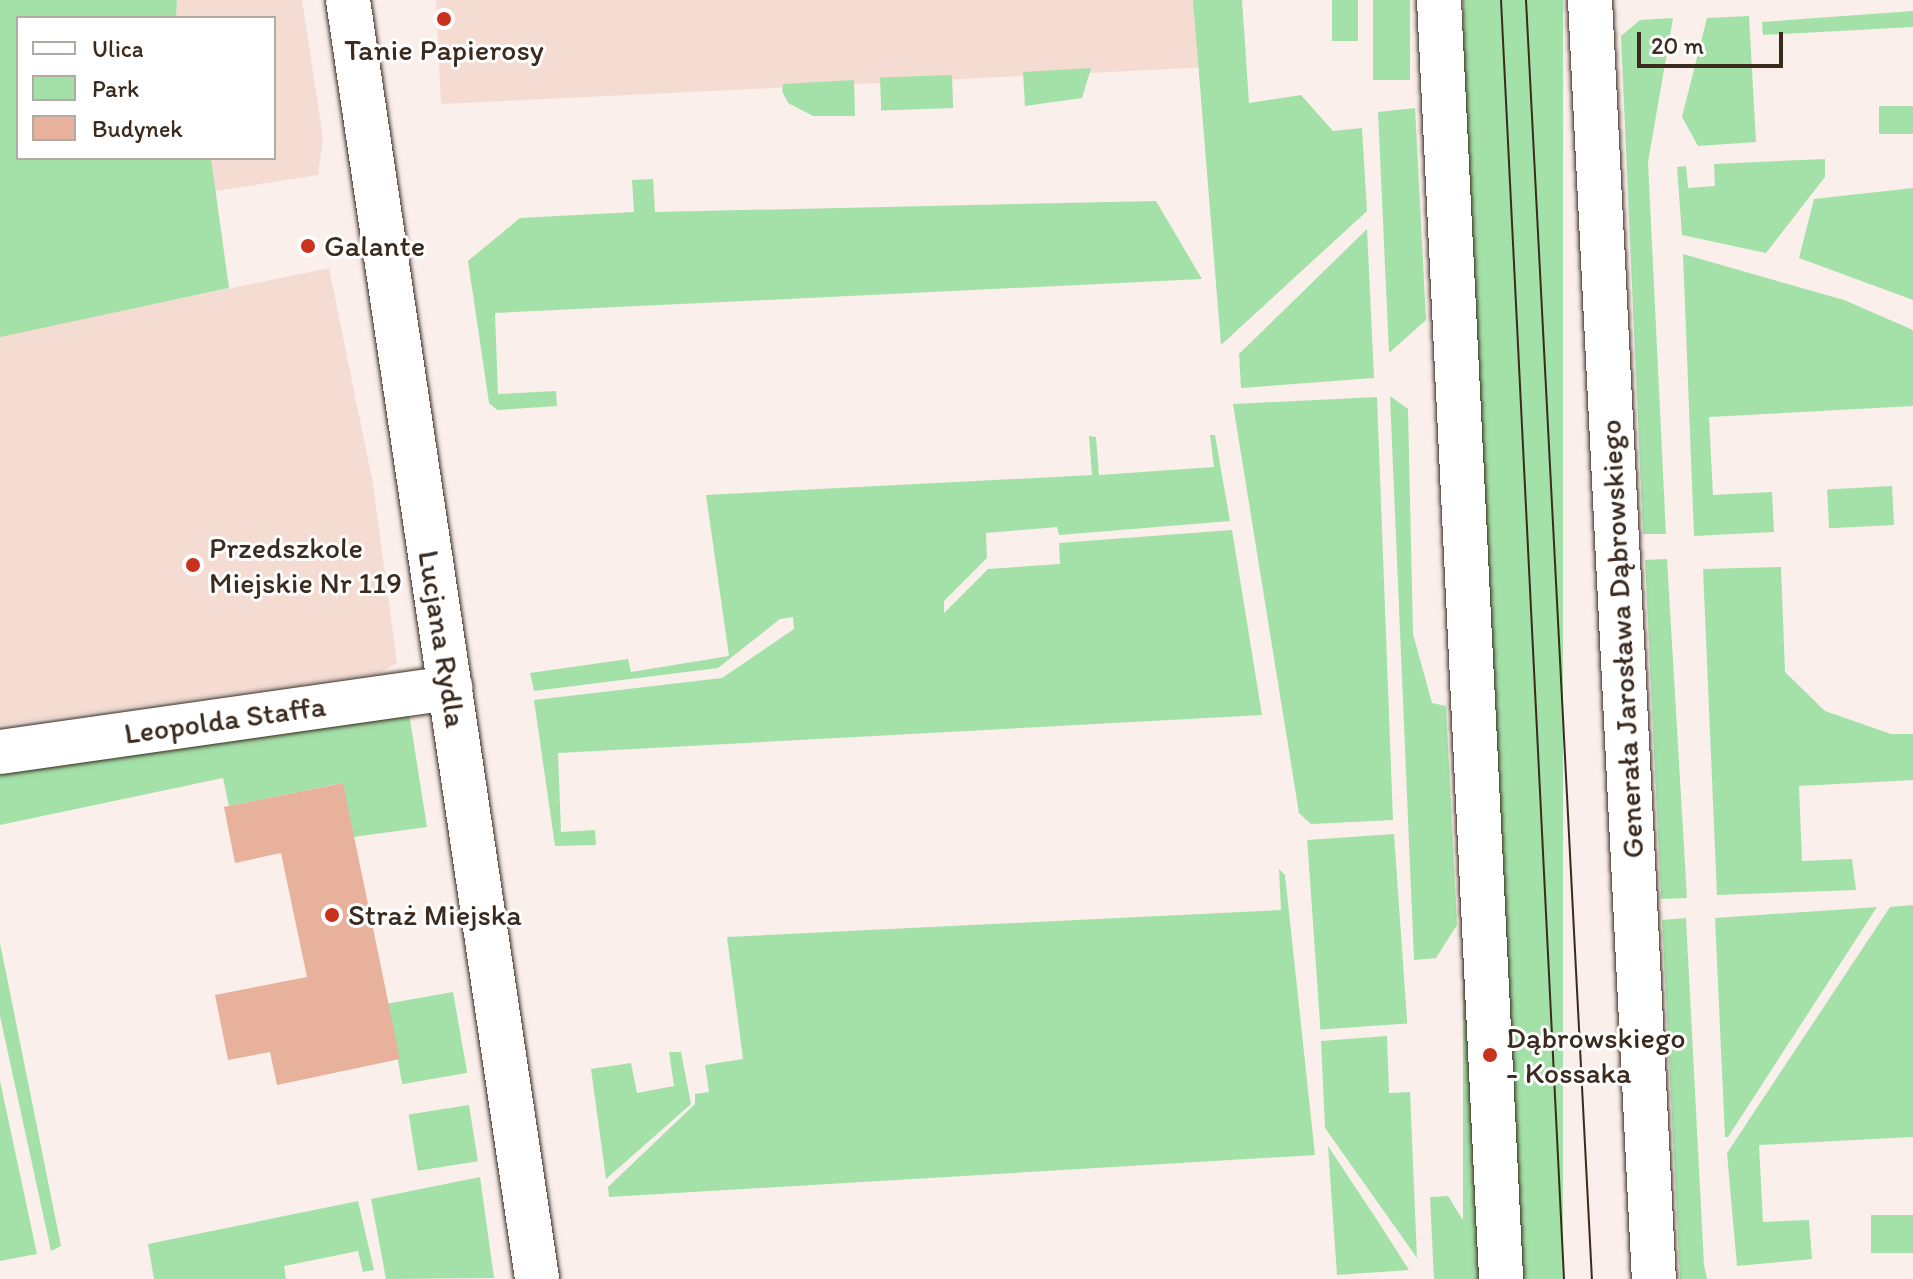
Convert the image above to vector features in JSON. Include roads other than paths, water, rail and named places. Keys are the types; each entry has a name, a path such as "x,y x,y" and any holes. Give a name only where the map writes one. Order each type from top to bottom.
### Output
{"main road":[{"name":"Lucjana Rydla","path":"348,0 537,1279"},
{"path":"1439,0 1501,1279"},
{"name":"Generała Jarosława Dąbrowskiego","path":"1590,0 1654,1279"},
{"name":"Leopolda Staffa","path":"0,752 450,688"}],"tram line":[{"path":"1501,0 1564,1279"},
{"path":"1526,0 1592,1279"}],"place":[{"name":"Tanie Papierosy","path":"444,19"},
{"name":"Galante","path":"308,246"},
{"name":"Przedszkole Miejskie Nr 119","path":"193,565"},
{"name":"Straż Miejska","path":"332,915"},
{"name":"Dąbrowskiego - Kossaka","path":"1490,1055"}]}
